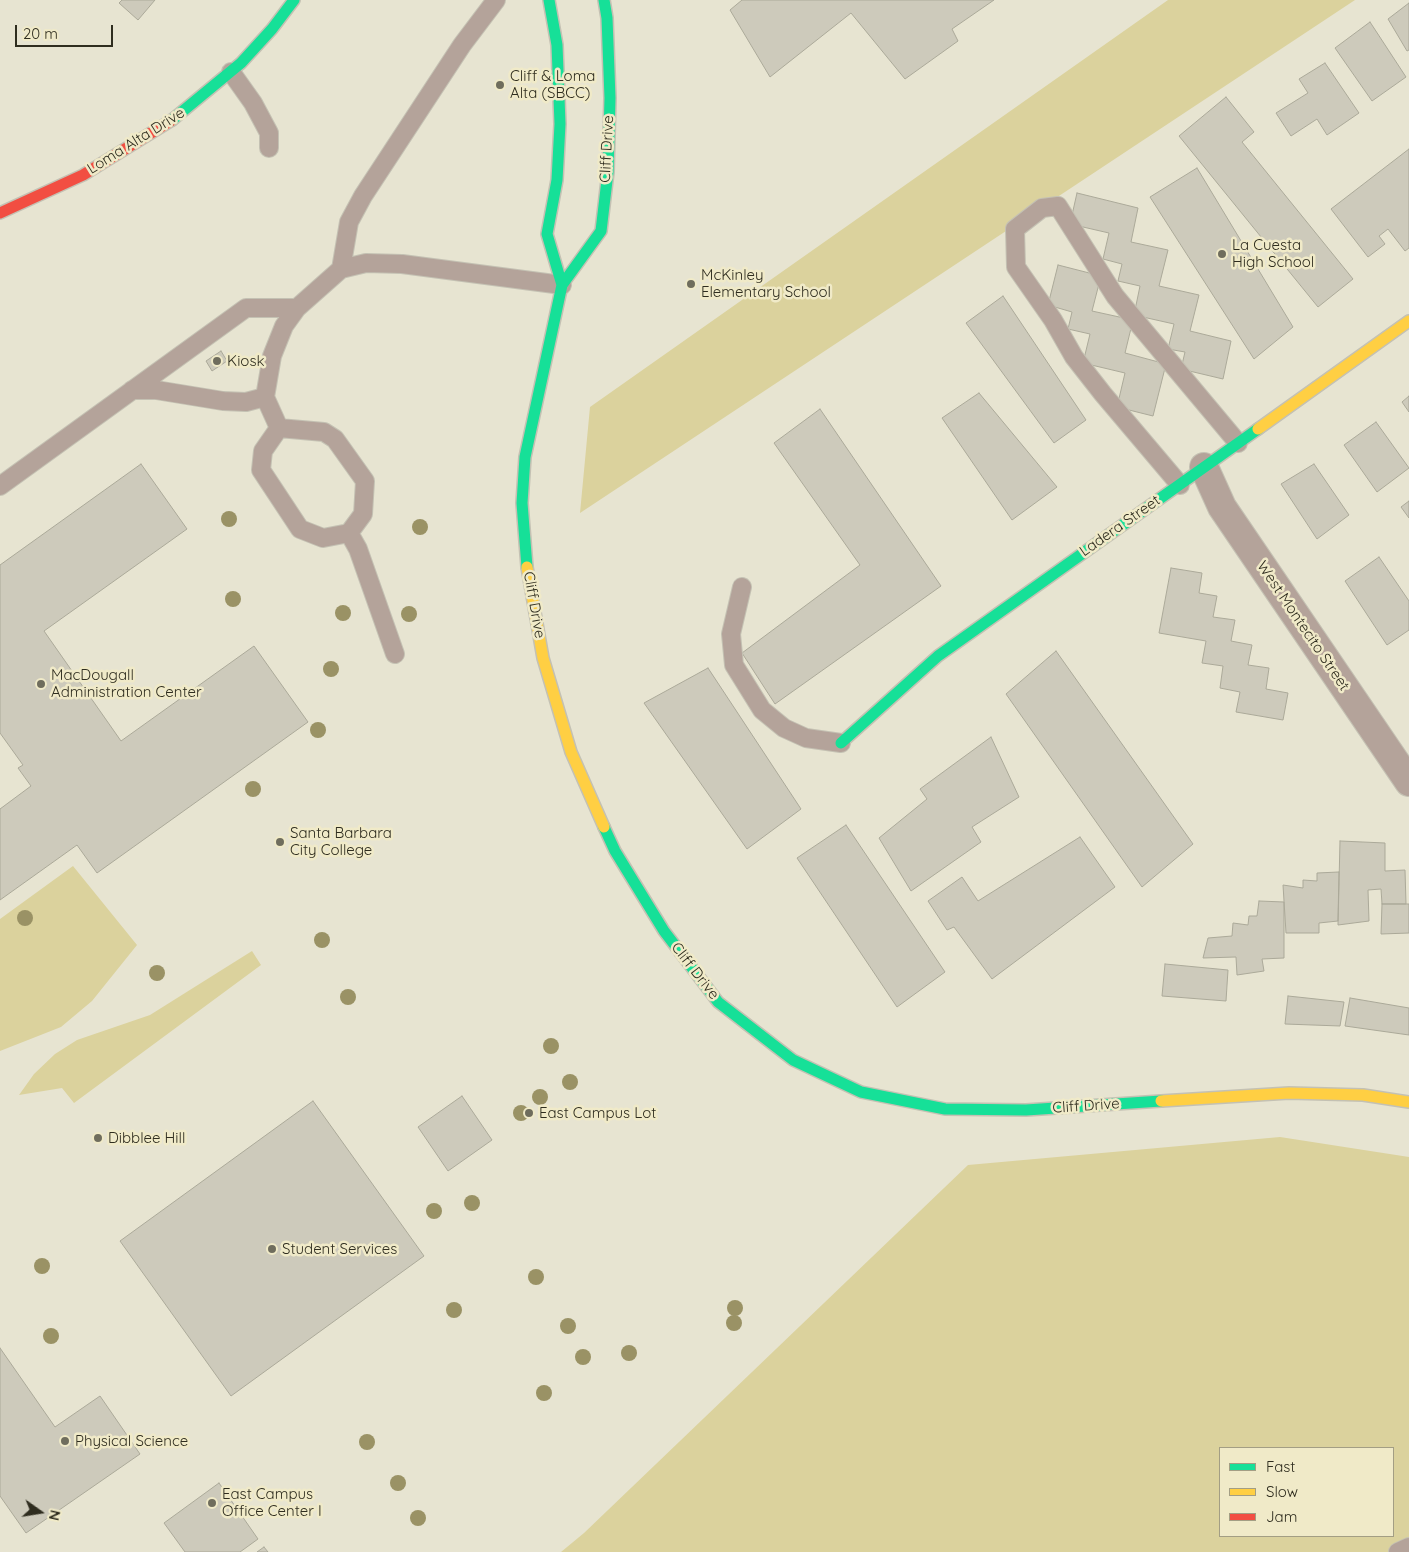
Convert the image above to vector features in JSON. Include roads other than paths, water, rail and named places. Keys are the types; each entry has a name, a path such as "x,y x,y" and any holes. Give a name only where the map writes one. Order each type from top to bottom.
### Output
{"main road":[{"name":"Loma Alta Drive","path":"0,213 83,175 146,138 186,110 231,72 272,29 294,0"},
{"name":"Cliff Drive","path":"549,0 558,45 560,124 556,180 547,234 562,285"},
{"name":"Cliff Drive","path":"604,0 607,18 610,98 608,172 600,231 562,285 525,457 523,484 528,578 543,658 571,752 615,851 664,932 718,1002 802,1064 861,1092 945,1109 1026,1110 1289,1093 1364,1095 1409,1102"},
{"name":"Ladera Street","path":"841,743 938,656 1409,321"}],"street":[{"name":"West Montecito Street","path":"1204,467 1222,506 1409,782"}],"lane":[{"path":"341,269 350,222 363,196 462,45 496,0"},
{"path":"231,72 253,103 269,133 269,148"},
{"path":"1180,484 1102,394 1074,357 1054,320 1016,267 1015,229 1042,208 1058,206 1115,296 1238,443"},
{"path":"279,428 265,397 272,356 284,326 297,308 341,269 366,263 402,264 562,285"},
{"path":"0,486 246,308 297,308"},
{"path":"132,390 156,390 223,401 246,402 265,397"},
{"path":"279,428 324,432 335,439 364,481 363,514 349,533 323,538 300,529 261,470 263,451 279,428"},
{"path":"349,533 358,549 395,654"},
{"path":"742,587 730,634 734,665 762,710 784,728 806,738 841,743"},
{"path":"1398,1552 1409,1547"}],"place":[{"name":"Cliff & Loma Alta (SBCC)","path":"500,85"},
{"name":"La Cuesta High School","path":"1222,254"},
{"name":"McKinley Elementary School","path":"691,284"},
{"name":"Kiosk","path":"217,361"},
{"name":"MacDougall Administration Center","path":"41,684"},
{"name":"Santa Barbara City College","path":"280,842"},
{"name":"East Campus Lot","path":"529,1113"},
{"name":"Dibblee Hill","path":"98,1138"},
{"name":"Student Services","path":"272,1249"},
{"name":"Physical Science","path":"65,1441"},
{"name":"East Campus Office Center I","path":"212,1503"}]}
